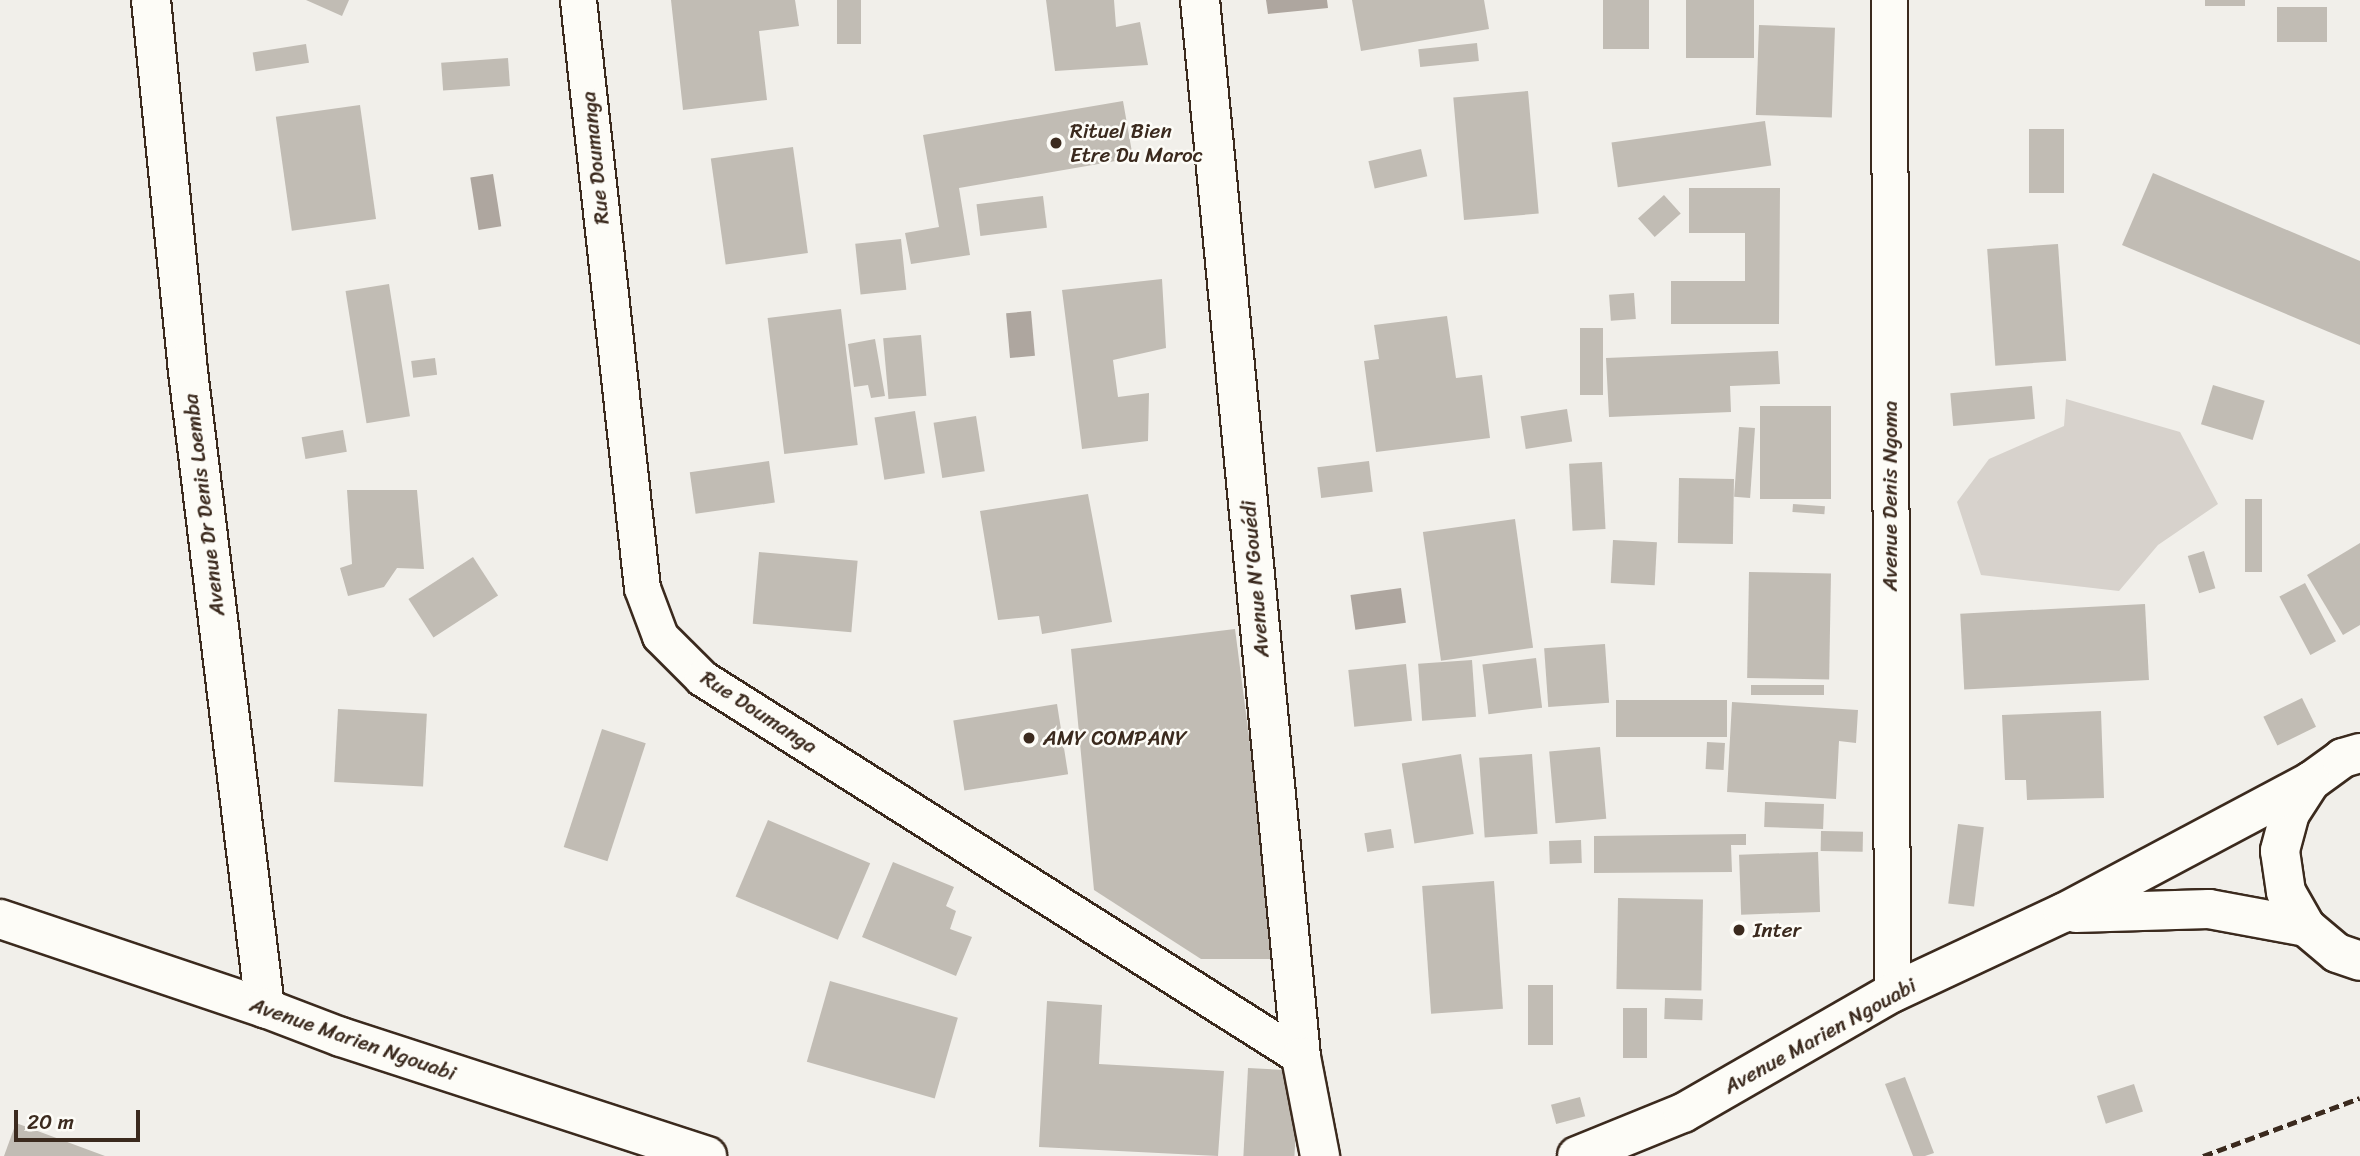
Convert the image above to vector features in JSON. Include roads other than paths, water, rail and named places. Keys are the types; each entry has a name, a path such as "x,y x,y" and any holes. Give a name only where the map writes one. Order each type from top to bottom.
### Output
{"street":[{"name":"Avenue Dr Denis Loemba","path":"150,0 187,363 265,1008"},
{"name":"Rue Doumanga","path":"578,0 642,588 660,636 702,678 1301,1057"},
{"name":"Avenue N'Gouédi","path":"1200,0 1301,1057 1320,1156"},
{"name":"Avenue Denis Ngoma","path":"1889,0 1892,993"},
{"path":"2354,751 2311,781 2290,813 2280,851 2286,892 2306,927 2337,953 2360,961"},
{"name":"Avenue Marien Ngouabi","path":"1577,1156 1683,1113 1892,993 2063,913 2311,781"},
{"name":"Avenue Marien Ngouabi","path":"2063,913 2209,909 2306,927"},
{"name":"Avenue Marien Ngouabi","path":"0,919 265,1008 341,1037 707,1156"}],"railway":[{"path":"2203,1156 2360,1098"}],"place":[{"name":"Rituel Bien Etre Du Maroc","path":"1056,143"},
{"name":"AMY COMPANY","path":"1029,738"},
{"name":"Inter","path":"1739,930"}]}
